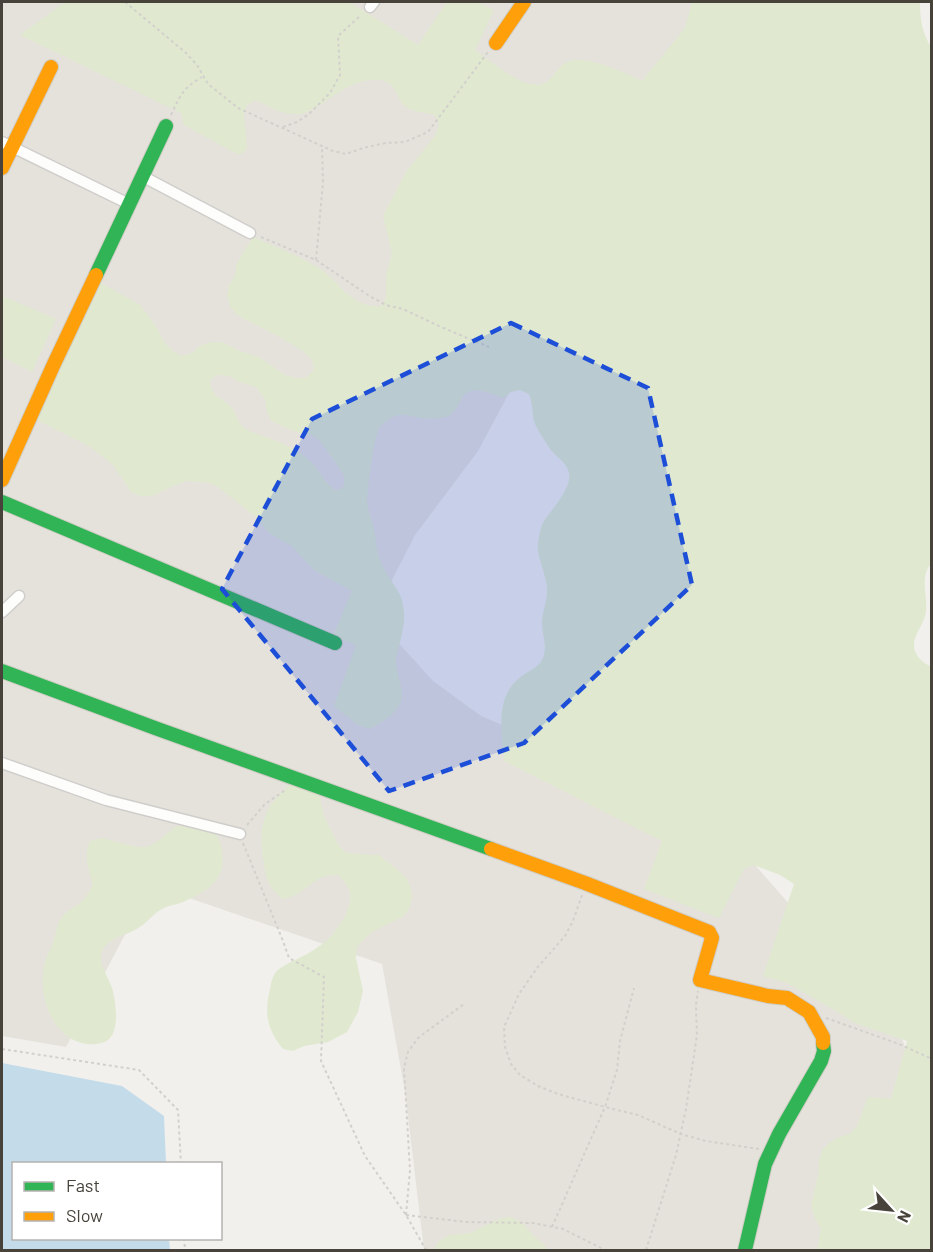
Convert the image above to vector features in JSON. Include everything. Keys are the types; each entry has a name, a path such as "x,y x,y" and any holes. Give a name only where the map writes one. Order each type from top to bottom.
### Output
{"street":[{"path":"496,43 524,2"},
{"path":"2,168 7,144 51,67"},
{"path":"2,480 166,126"},
{"path":"7,144 129,204"},
{"path":"142,176 250,233"},
{"path":"2,502 335,643"},
{"path":"2,612 19,596"},
{"path":"2,670 585,883 709,932 712,938 700,980 768,996 787,998 809,1012 823,1037 824,1050 821,1061 779,1134 765,1164 745,1251"},
{"path":"2,763 105,800 240,834"}],"path":[{"path":"125,2 185,52 197,65 207,84 238,108 322,146 346,154 386,143 405,142 428,132 496,43"},
{"path":"283,127 309,114 330,93 340,75 338,36 372,4"},
{"path":"166,126 180,95 187,86 204,76"},
{"path":"316,260 323,182 322,146"},
{"path":"250,233 316,260 386,305 403,309 489,347"},
{"path":"299,780 266,804 240,834 289,958 324,977 321,1061 365,1155 406,1215 426,1251"},
{"path":"585,883 573,921 565,936 537,968 519,994 504,1027 505,1047 511,1064 520,1075 558,1094 638,1115 681,1134 706,1141 771,1151"},
{"path":"646,1251 676,1155 686,1109 697,1035 696,1005 700,980"},
{"path":"552,1227 604,1107 616,1070 620,1041 634,988"},
{"path":"406,1215 410,1170 404,1068 408,1052 418,1038 464,1004"},
{"path":"809,1012 899,1044 932,1059"},
{"path":"2,1049 138,1071 178,1110 181,1162"},
{"path":"406,1215 466,1222 533,1223 563,1229 605,1251"}],"highlighted area":[{"path":"511,323 648,388 692,585 524,743 389,791 222,589 312,419"}],"shaded area":[{"path":"2,2 709,2 574,272 478,451 415,535 392,580 394,638 433,681 481,716 561,750 747,856 899,1029 913,1071 830,1250 424,1250 405,1092 382,964 151,885 66,1047 2,1036"}],"green space":[{"path":"65,2 349,2 418,45 447,2 477,2 494,10 475,50 517,79 537,85 551,78 562,65 575,60 594,62 642,81 685,28 692,2 920,2 922,26 932,48 932,563 925,580 926,612 914,646 920,659 932,667 931,1250 817,1250 821,1228 811,1206 822,1150 830,1142 850,1134 857,1126 868,1097 891,1099 907,1041 855,1023 787,983 763,976 794,884 780,875 753,865 744,869 719,918 644,889 662,841 504,761 501,726 503,704 507,693 513,684 541,662 545,651 542,624 547,587 538,553 540,534 544,521 565,492 569,479 566,466 550,449 535,424 529,394 520,390 511,392 503,398 474,390 462,398 455,411 449,416 432,419 398,415 380,426 373,451 367,502 380,560 403,603 404,624 396,663 402,694 400,704 394,712 369,729 358,725 334,706 356,645 333,636 352,591 314,570 292,546 265,529 260,520 218,487 209,483 187,481 152,496 140,496 131,492 113,465 89,446 33,418 96,280 140,305 154,323 165,343 181,356 192,353 200,346 210,342 222,342 259,357 285,375 306,378 314,370 312,360 304,352 237,315 230,306 227,295 229,285 235,276 236,265 253,237 312,264 361,303 381,306 386,297 386,274 392,253 383,216 406,172 435,136 439,125 435,115 408,108 390,84 381,80 354,84 315,108 299,114 283,113 255,100 246,106 244,115 247,149 239,155 184,125 181,113 20,35","holes":["229,376 256,387 265,399 270,419 275,423 296,432 312,435 321,442 344,475 344,486 340,490 335,490 304,456 281,443 241,426 232,407 216,396 211,386 210,381 214,377"]},
{"path":"2,296 56,319 32,372 2,357"},
{"path":"300,781 319,794 324,816 338,844 345,852 379,855 405,876 410,885 412,897 410,907 404,916 372,932 357,947 356,958 363,991 358,1012 347,1032 328,1042 304,1046 293,1051 283,1049 273,1035 268,1021 267,1006 273,978 281,967 315,950 334,933 347,911 350,900 350,891 338,875 322,877 298,894 283,899 269,884 261,837 264,820 271,804 280,794 290,785"},
{"path":"186,823 215,832 221,845 223,860 220,874 205,891 162,909 137,929 105,946 101,962 115,1000 116,1023 112,1036 99,1044 85,1044 71,1038 53,1021 44,996 43,971 60,920 86,897 93,885 87,858 90,841 102,838 137,847 148,847 175,827"},
{"path":"511,1217 521,1222 548,1250 433,1250 439,1241 449,1235 470,1233 501,1218"}],"water":[{"path":"2,1063 122,1086 164,1116 166,1162 12,1162 12,1240 169,1240 170,1250 2,1250"}],"traffic: fast":[{"path":"96,275 166,126"},
{"path":"2,502 335,643"},
{"path":"2,671 491,849"},
{"path":"745,1250 765,1164 779,1134 821,1061 824,1051 823,1043"}],"traffic: slow":[{"path":"496,43 524,2"},
{"path":"2,168 51,67"},
{"path":"2,480 96,275"},
{"path":"491,849 709,932 712,938 700,980 768,996 787,998 809,1012 823,1037 823,1043"}]}
